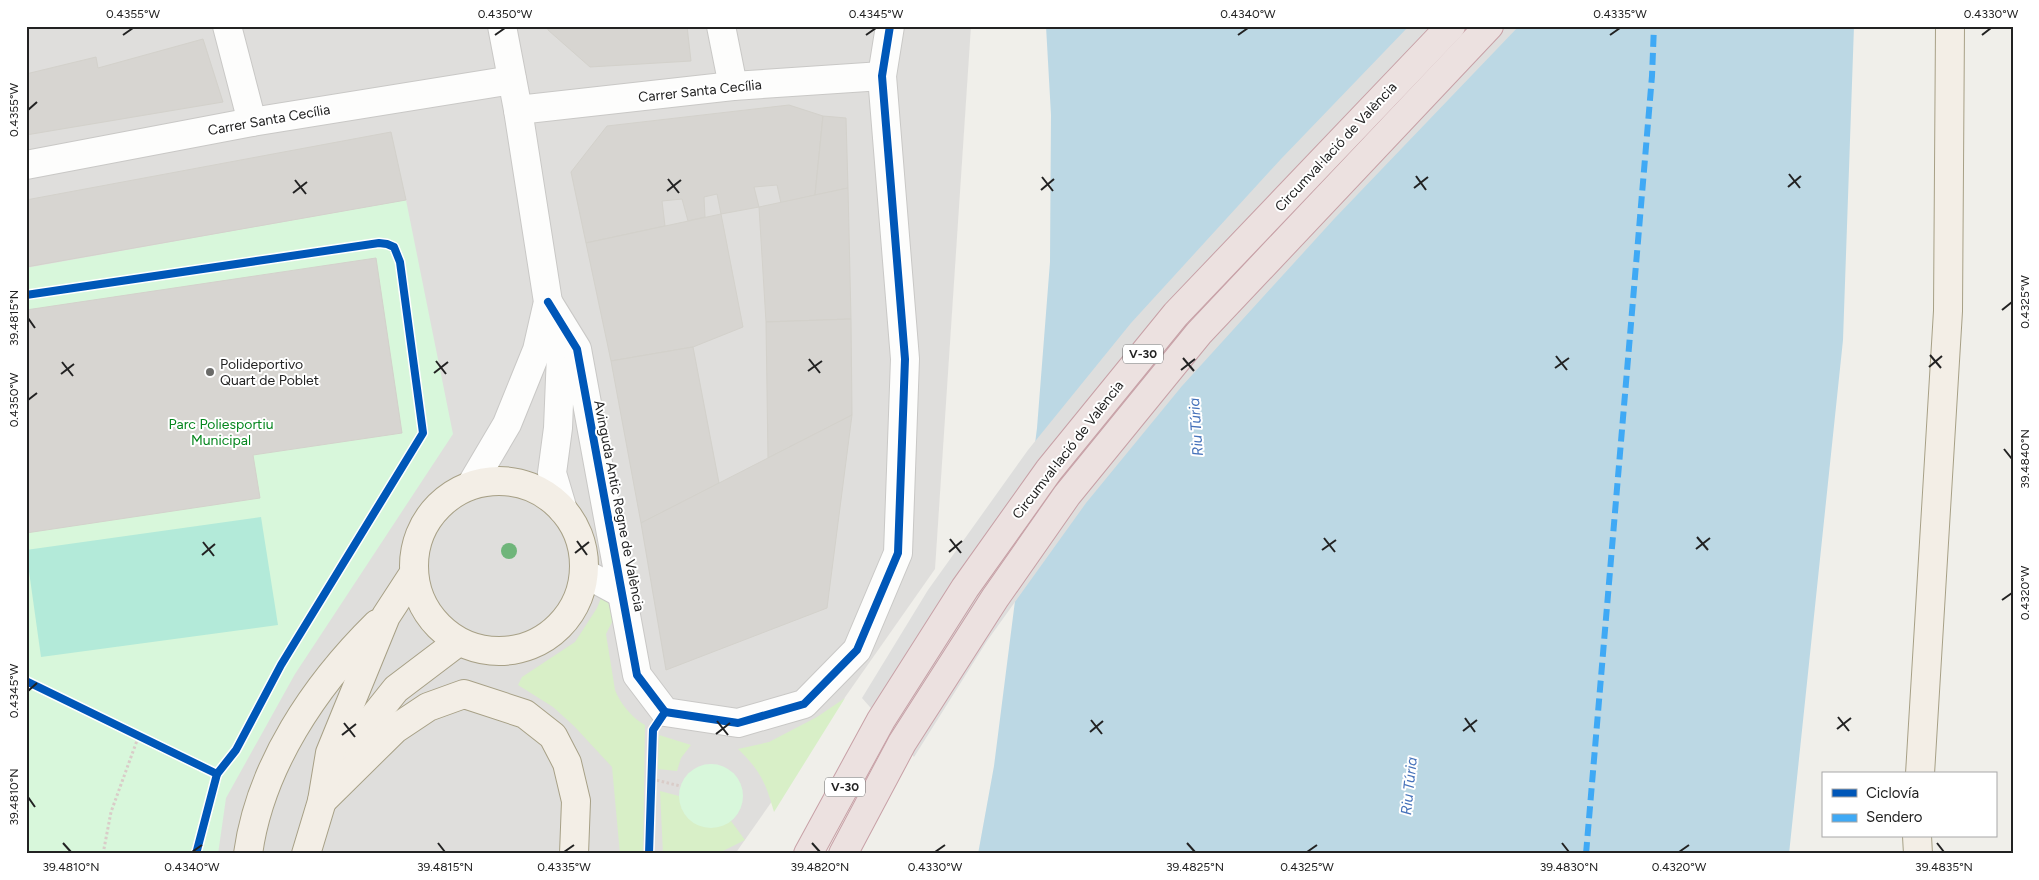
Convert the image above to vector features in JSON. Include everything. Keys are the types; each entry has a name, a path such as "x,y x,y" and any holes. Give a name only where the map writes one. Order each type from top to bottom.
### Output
{"highway":[{"name":"Circumval·lació de València","path":"808,854 881,720 965,588 1049,470 1170,321 1451,26"},
{"path":"843,854 902,743 995,598 1067,495 1199,333 1489,26"}],"main road":[{"path":"1920,772 1948,310 1950,26"},
{"path":"496,480 521,484 544,494 563,510 575,529 580,543 584,573 577,600 562,624 540,642 513,651 485,651 458,642 438,627 423,606 415,585 414,558 419,534 432,513 450,496 471,485 496,480"},
{"path":"306,854 322,801 330,752 386,616 414,574"},
{"path":"248,854 252,830 272,769 299,721 348,652 386,616"},
{"path":"322,801 368,724 396,689 458,642"},
{"path":"322,801 395,729 428,707 464,694 524,714 553,736 567,763 576,801 574,854"},
{"path":"1917,838 1918,854"}],"street":[{"path":"227,26 252,122"},
{"name":"Avinguda Antic Regne de València","path":"502,26 518,110 548,302 561,354 558,428 552,474 563,510"},
{"path":"721,26 733,86"},
{"path":"882,76 890,26"},
{"name":"Carrer Santa Cecília","path":"518,110 733,86 882,76"},
{"name":"Avinguda Antic Regne de València","path":"548,302 577,349 637,675 665,712 738,723 804,704 857,650 898,554 905,359 882,76"},
{"name":"Carrer Santa Cecília","path":"26,165 252,122 512,80"},
{"name":"Avinguda Antic Regne de València","path":"471,485 508,424 537,350 548,302"},
{"name":"Avinguda Antic Regne de València","path":"584,573 622,594"}],"path":[{"path":"103,854 110,812 138,735"},
{"path":"651,788 652,769"},
{"path":"652,779 680,786"}],"shaded area":[{"path":"26,26 971,26 935,569 735,854 26,854"}],"green space":[{"name":"Parc Poliesportiu Municipal","path":"406,200 453,434 295,674 226,798 218,854 26,854 26,268"},
{"path":"261,517 278,625 41,657 26,550"},
{"path":"603,593 608,602 613,620 606,634 615,690 627,710 645,725 643,854 620,854 612,767 574,726 553,707 518,685 522,677 575,642 597,608"},
{"path":"845,698 774,812 761,777 738,749 769,742 817,717"},
{"path":"659,735 691,745 681,758 677,771 658,769"},
{"path":"711,764 723,766 734,773 741,784 743,796 741,808 734,819 723,826 711,828 699,826 688,819 681,808 679,796 681,784 688,773 699,766"},
{"path":"660,791 679,796 682,809 691,820 718,825 731,821 745,840 717,854 663,854"}],"water":[{"name":"Riu Túria","path":"1046,26 1854,26 1843,340 1789,854 978,854 994,766 1037,428 1050,262 1051,115"}],"pier":[{"path":"1409,26 1519,26 1334,219 1182,386 1086,503 987,641 914,757 862,698 928,590 1028,450 1131,323 1281,159"}],"building":[{"path":"547,26 687,26 691,61 590,67 548,30"},
{"path":"203,39 223,102 26,135 26,74 96,57 98,68"},
{"path":"789,105 823,116 815,195 781,203 777,185 754,187 759,207 721,214 717,194 704,197 705,217 688,221 682,199 662,201 665,226 586,243 571,172 607,126"},
{"path":"823,116 846,118 848,188 815,195"},
{"path":"391,132 406,200 26,267 26,200"},
{"path":"848,188 851,319 766,322 759,207"},
{"path":"721,214 743,327 693,347 611,361 586,243"},
{"name":"Polideportivo Quart de Poblet","path":"376,258 402,433 253,455 260,498 26,533 26,310"},
{"path":"851,319 852,415 768,458 766,322"},
{"path":"693,347 719,483 641,523 611,361"},
{"path":"852,415 827,608 666,670 641,523"}],"marked path":[{"path":"1586,854 1652,76 1654,26"}],"cycle path":[{"path":"665,712 738,723 804,704 857,650 898,553 905,359 882,76 890,26"},
{"path":"26,295 379,243 387,244 394,247 400,262 423,433 281,665 236,750 217,774 26,681"},
{"path":"548,302 577,349 637,675 665,712"},
{"path":"649,854 653,730 665,712"},
{"path":"196,854 217,774"}],"place":[{"name":"Polideportivo Quart de Poblet","path":"210,372"}]}
